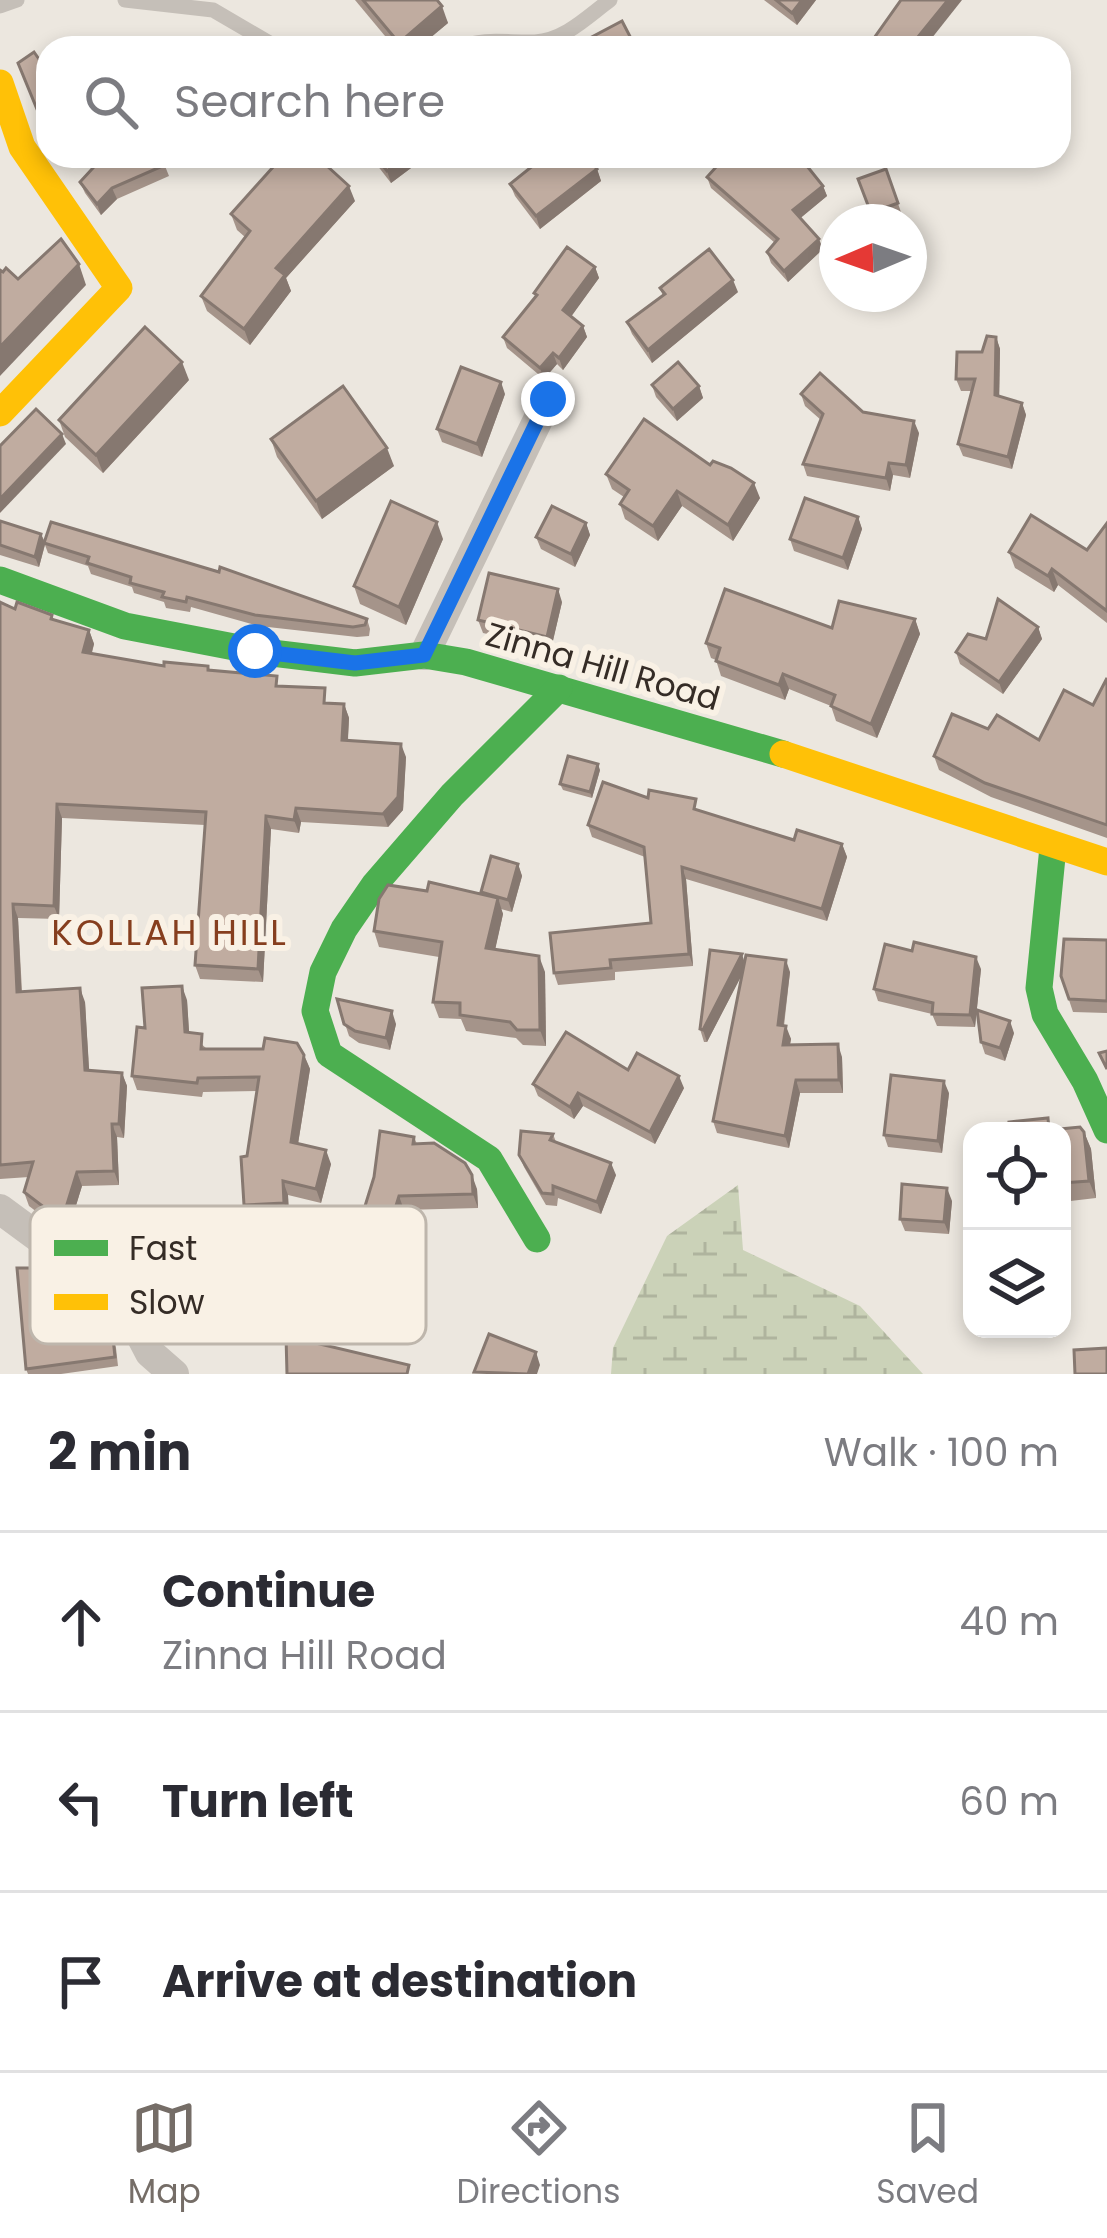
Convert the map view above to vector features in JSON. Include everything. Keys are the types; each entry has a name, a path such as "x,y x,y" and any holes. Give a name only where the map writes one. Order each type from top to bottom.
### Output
{"street":[{"path":"0,83 22,147 36,167"},
{"path":"0,413 119,288 36,168"},
{"path":"424,655 548,399"},
{"name":"Zinna Hill Road","path":"0,580 125,626 255,651 355,663 424,655 559,688 857,776 1053,848 1106,862"},
{"path":"537,1239 489,1159 329,1054 316,1029 314,1007 327,962 356,908 441,808 559,688"},
{"path":"1053,848 1039,988 1045,1014 1085,1081 1107,1130"},
{"path":"0,1209 30,1231"},
{"path":"145,1344 174,1374"}],"lane":[{"path":"0,6 17,0"},
{"path":"125,0 213,10 257,36"},
{"path":"559,36 610,0"}],"green space":[{"path":"738,1185 743,1250 860,1306 923,1374 611,1374 613,1348 667,1236"}],"building":[{"path":"363,0 437,0 442,6 407,36 393,36"},
{"path":"776,0 802,0 792,13"},
{"path":"901,0 948,0 919,36 876,36"},
{"path":"622,21 630,36 594,36"},
{"path":"36,55 36,107 18,63"},
{"path":"93,168 158,168 112,188 97,204 80,182"},
{"path":"272,168 329,168 349,186 276,268 285,275 244,329 201,296 250,231 231,214"},
{"path":"530,168 597,169 536,216 510,184"},
{"path":"715,168 809,168 823,186 793,210 819,239 784,271 767,252 778,239 707,177"},
{"path":"886,169 898,203 868,204 858,179"},
{"path":"61,239 79,264 0,347 0,270 6,268 18,279"},
{"path":"567,247 595,267 563,310 583,326 559,358 553,353 540,368 503,337"},
{"path":"709,249 733,280 648,350 627,322 665,294 660,288"},
{"path":"145,327 182,362 96,455 59,420"},
{"path":"987,336 996,337 995,395 1022,403 1008,457 958,444 975,379 956,379 957,352 982,352"},
{"path":"678,362 699,386 673,409 652,385"},
{"path":"461,367 501,382 477,444 437,429"},
{"path":"820,373 863,412 914,421 906,465 889,463 886,478 803,464 823,414 801,394"},
{"path":"343,386 387,448 316,501 271,439"},
{"path":"36,409 62,434 0,499 0,446"},
{"path":"644,419 710,465 713,461 731,468 754,483 728,525 677,491 653,526 620,504 629,490 606,474"},
{"path":"805,498 858,517 843,558 790,539"},
{"path":"391,501 437,522 399,607 354,586"},
{"path":"552,506 586,523 571,554 536,537"},
{"path":"1031,515 1087,550 1107,523 1107,611 1052,569 1048,576 1009,552"},
{"path":"0,521 41,534 35,557 0,545"},
{"path":"51,522 219,572 220,567 367,619 365,625 353,627 255,615 187,597 186,602 162,597 164,592 130,583 131,577 87,563 89,557 44,543"},
{"path":"489,573 558,589 547,637 478,620"},
{"path":"725,589 832,628 839,601 915,619 871,724 831,706 835,695 783,674 779,685 716,661 720,648 706,643"},
{"path":"998,599 1038,627 999,682 956,652 968,634 986,639"},
{"path":"0,602 15,609 17,602 89,630 83,652 164,666 164,662 277,676 276,686 325,688 324,703 344,704 342,740 401,744 398,797 383,814 296,808 294,820 266,816 258,969 195,965 206,812 57,804 54,906 13,904 17,992 80,988 85,1070 122,1073 119,1124 112,1124 114,1171 77,1172 66,1206 42,1206 24,1192 33,1162 0,1165"},
{"path":"1107,678 1107,825 985,783 934,756 952,714 988,729 997,715 1039,740 1064,690 1093,705"},
{"path":"568,756 598,764 590,792 560,784"},
{"path":"603,782 648,798 649,790 696,799 694,809 794,840 797,830 842,844 822,909 682,867 689,954 610,960 611,968 554,973 550,933 651,923 644,847 588,825"},
{"path":"491,856 518,864 508,900 481,892"},
{"path":"429,882 498,898 486,948 539,956 540,1030 517,1030 510,1022 460,1015 460,1003 433,1002 442,942 374,931 379,899 388,885 427,891"},
{"path":"1064,939 1107,940 1107,1001 1069,999 1061,976"},
{"path":"914,942 976,957 970,1015 932,1014 933,1003 874,989 885,944 912,951"},
{"path":"710,950 742,954 703,1030 700,1029"},
{"path":"746,955 786,960 778,1025 786,1026 783,1045 838,1044 839,1080 796,1080 785,1136 713,1121"},
{"path":"182,986 185,1032 202,1034 201,1049 263,1049 265,1038 297,1043 304,1055 291,1142 326,1150 316,1189 283,1181 284,1203 244,1205 241,1157 247,1156 259,1077 198,1078 197,1083 132,1076 137,1027 145,1028 142,988"},
{"path":"337,999 392,1011 386,1038 344,1024"},
{"path":"977,1010 1010,1021 1000,1048 981,1042"},
{"path":"566,1032 628,1070 637,1053 679,1076 650,1132 578,1093 570,1107 533,1084"},
{"path":"891,1075 944,1081 938,1141 884,1135"},
{"path":"1071,1128 1084,1132 1089,1181 1071,1182"},
{"path":"380,1131 414,1137 413,1144 434,1143 465,1163 472,1175 473,1194 399,1196 396,1206 365,1206"},
{"path":"521,1131 553,1134 550,1140 611,1163 597,1202 553,1186 553,1194 542,1193 519,1155"},
{"path":"902,1184 947,1188 944,1222 900,1219"},
{"path":"17,1268 30,1268 30,1344 114,1344 115,1357 26,1369"},
{"path":"489,1334 536,1352 528,1374 474,1372"},
{"path":"286,1344 320,1344 409,1365 407,1374 287,1374"},
{"path":"1107,1348 1107,1374 1075,1374 1074,1350"}],"traffic: fast":[{"path":"0,580 125,626 255,651 355,663 424,655 466,662 783,754"},
{"path":"537,1239 489,1159 329,1054 315,1011 323,972 344,929 375,884 452,795 559,688"},
{"path":"1053,847 1039,988 1045,1014 1085,1081 1107,1130"}],"traffic: slow":[{"path":"0,83 22,147 36,167"},
{"path":"0,413 119,288 36,168"},
{"path":"783,754 1107,862"}],"district":[{"name":"KOLLAH HILL","path":"170,932"}],"route":[{"path":"255,651 355,663 424,655 548,399"}]}
